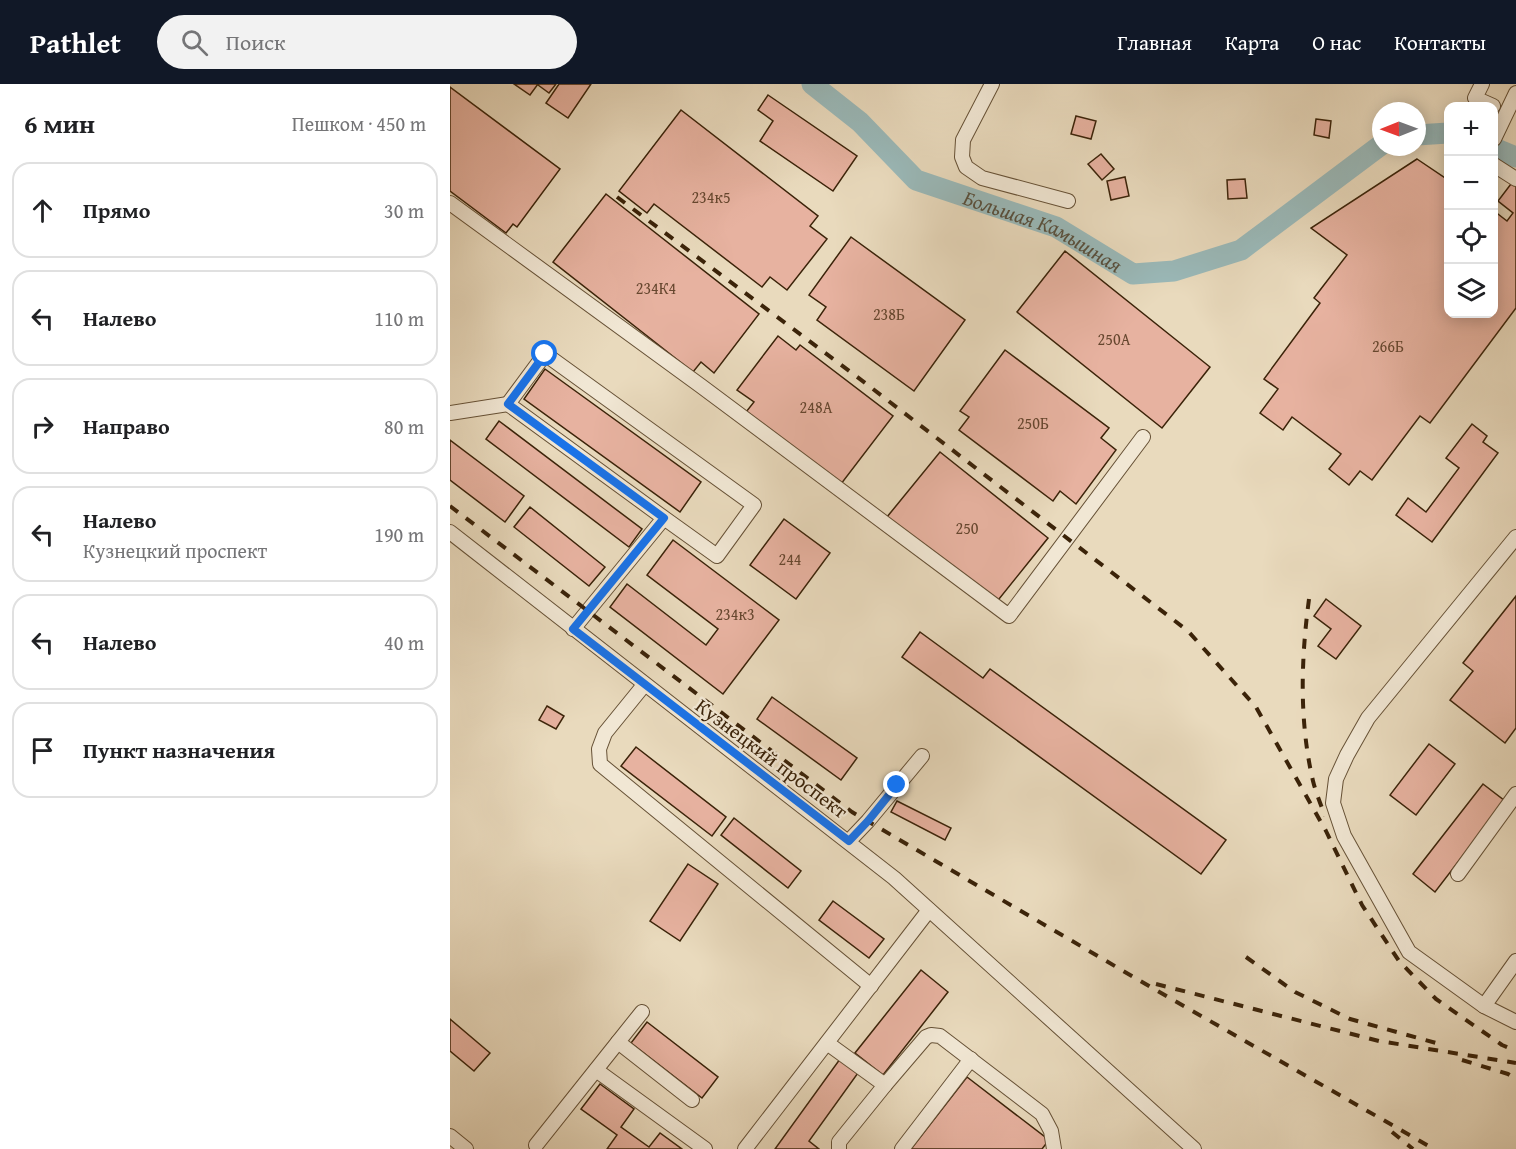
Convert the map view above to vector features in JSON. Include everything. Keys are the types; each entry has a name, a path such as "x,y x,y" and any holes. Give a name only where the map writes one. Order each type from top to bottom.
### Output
{"street":[{"path":"992,84 963,140 962,157 966,167 982,178 1068,201"},
{"path":"1482,84 1475,98 1483,102"},
{"path":"1498,109 1516,93"},
{"path":"1498,167 1516,178"},
{"path":"450,203 1010,616 1143,437"},
{"path":"450,413 508,404 545,354 754,505 717,556 508,404"},
{"path":"573,629 664,518"},
{"name":"Кузнецкий проспект","path":"450,532 644,685 849,841 929,910 1194,1149"},
{"path":"1514,542 1368,718 1336,779 1333,803 1344,836 1409,952 1484,1006 1516,1022"},
{"path":"644,685 605,734 599,749 600,764 871,986"},
{"path":"849,841 922,756"},
{"path":"1458,874 1516,794"},
{"path":"745,1149 929,910"},
{"path":"1484,1006 1516,961"},
{"path":"537,1148 642,1012"},
{"path":"839,1149 839,1142 926,1037 931,1035 940,1036 1042,1114 1051,1131 1054,1149"},
{"path":"618,1042 692,1100"},
{"path":"827,1043 885,1085"},
{"path":"902,1149 971,1059"},
{"path":"596,1070 705,1149"},
{"path":"450,1136 466,1149"}],"building":[{"path":"514,84 538,84 530,95"},
{"path":"539,84 556,84 549,93"},
{"path":"559,84 591,84 568,118 546,103"},
{"path":"450,87 560,169 517,227 513,224 506,233 450,191"},
{"path":"768,95 857,156 833,191 760,141 773,121 758,110"},
{"path":"681,110 818,216 810,226 827,239 787,290 770,277 762,287 654,204 647,213 619,191"},
{"path":"1076,116 1096,121 1091,139 1071,134"},
{"path":"1316,119 1331,121 1329,138 1314,135"},
{"path":"1101,154 1114,169 1102,180 1088,164"},
{"path":"1417,159 1444,177 1444,318 1498,318 1498,214 1507,221 1513,213 1498,201 1514,180 1516,181 1516,308 1430,423 1420,416 1372,480 1360,471 1349,485 1329,469 1341,454 1292,417 1283,430 1260,413 1278,389 1264,379 1320,303 1314,298 1347,255 1311,228"},
{"path":"1125,177 1129,196 1111,200 1107,181"},
{"path":"1245,179 1247,198 1228,199 1227,180"},
{"path":"606,194 759,314 714,373 701,362 693,372 553,262"},
{"path":"851,237 965,320 914,391 817,320 826,307 809,295"},
{"path":"1065,251 1210,367 1162,428 1017,312"},
{"path":"778,336 796,350 800,345 893,416 841,484 746,412 754,402 737,390"},
{"path":"1005,350 1109,428 1101,438 1116,450 1076,504 1060,491 1053,501 959,430 969,417 960,411"},
{"path":"545,369 701,482 680,512 524,399"},
{"path":"499,421 642,529 629,547 486,439"},
{"path":"1472,424 1487,436 1483,442 1498,453 1432,542 1396,515 1408,498 1426,512 1459,468 1446,458"},
{"path":"450,440 524,496 505,522 450,480"},
{"path":"940,452 1048,538 995,604 887,517"},
{"path":"530,507 605,567 589,586 514,527"},
{"path":"784,519 830,553 796,599 750,565"},
{"path":"673,540 779,620 723,694 610,607 627,584 706,645 718,629 647,575"},
{"path":"1516,596 1516,728 1505,743 1450,700 1473,671 1463,663"},
{"path":"1326,599 1361,626 1336,659 1318,646 1331,629 1314,616"},
{"path":"920,632 983,678 990,669 1226,840 1201,874 902,657"},
{"path":"772,697 857,758 841,780 757,719"},
{"path":"547,706 564,716 556,729 539,720"},
{"path":"1429,744 1455,764 1416,815 1390,795"},
{"path":"636,747 726,817 712,836 621,766"},
{"path":"1483,784 1505,801 1435,892 1413,874"},
{"path":"897,801 951,828 945,840 891,812"},
{"path":"734,818 801,871 788,888 721,835"},
{"path":"688,864 718,884 680,941 650,921"},
{"path":"833,901 884,939 869,958 819,920"},
{"path":"921,970 948,992 883,1075 855,1053"},
{"path":"450,1019 490,1053 474,1071 450,1051"},
{"path":"647,1022 718,1077 702,1098 631,1043"},
{"path":"840,1059 858,1073 809,1141 819,1149 775,1149"},
{"path":"967,1077 1049,1140 1042,1149 911,1149"},
{"path":"600,1084 634,1109 621,1127 649,1147 660,1133 682,1149 607,1149 617,1135 581,1109"}],"waterway":[{"name":"Большая Камышная","path":"812,84 860,122 916,180 1056,227 1133,274 1174,271 1241,250 1372,152"},
{"name":"Большая Камышная","path":"1426,134 1444,133"},
{"name":"Большая Камышная","path":"1498,150 1516,157"}],"railway":[{"path":"617,197 856,376 1188,631 1256,707 1326,831 1362,905 1399,961 1436,999 1502,1045 1516,1051"},
{"path":"450,506 852,812 1154,989 1434,1149"},
{"path":"1309,599 1304,644 1303,713 1308,758 1325,816"},
{"path":"1246,957 1295,992 1350,1019 1436,1043"},
{"path":"1156,984 1379,1041 1516,1063"},
{"path":"1462,1060 1508,1074 1516,1079"},
{"path":"1392,1132 1413,1149"}],"route":[{"path":"545,354 508,404 664,518 573,629 849,841 897,785"}]}
